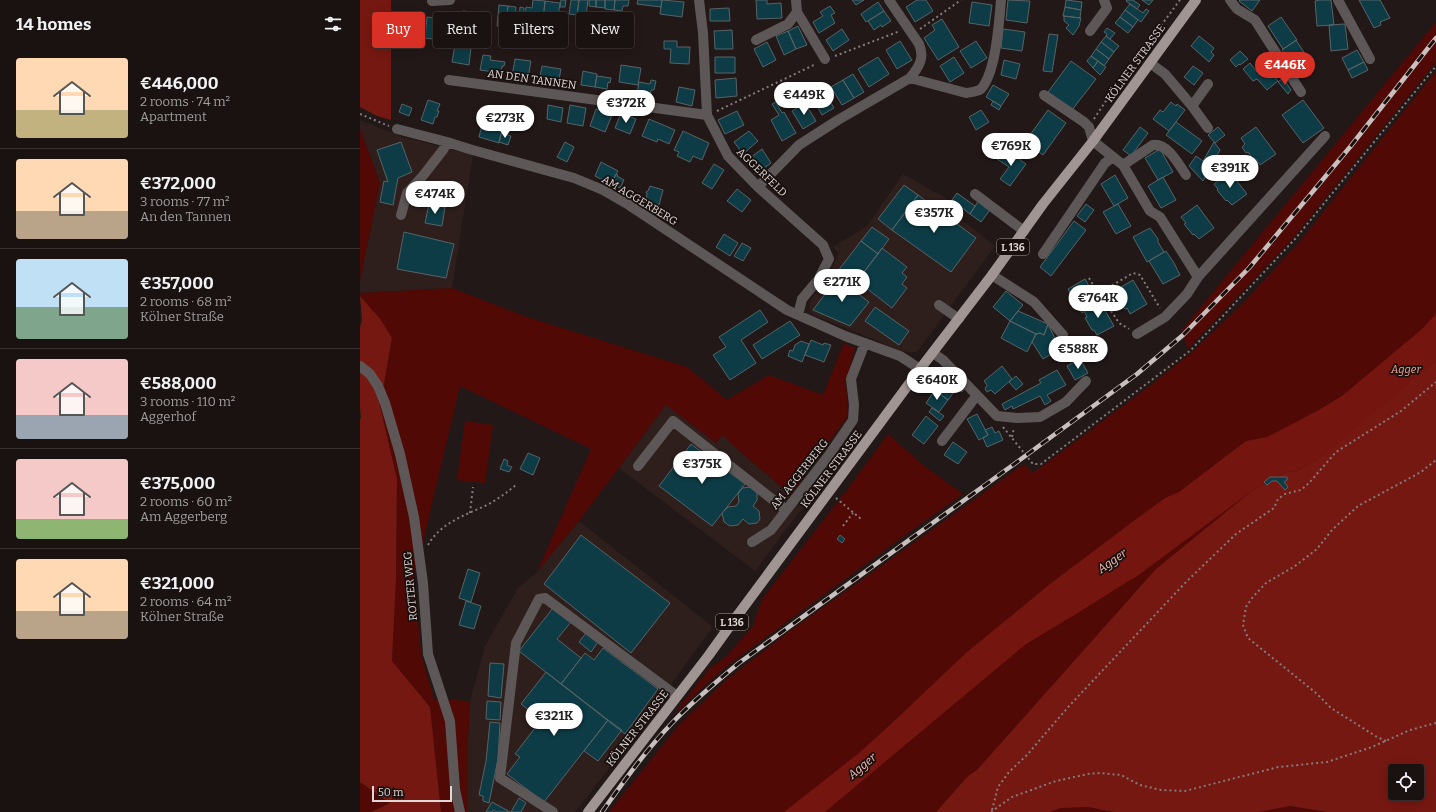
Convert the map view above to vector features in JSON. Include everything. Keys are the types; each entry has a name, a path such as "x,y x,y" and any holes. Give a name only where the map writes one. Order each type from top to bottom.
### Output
{"main road":[{"name":"KÖLNER STRASSE","path":"588,812 709,655 736,616 1093,140 1196,0"}],"street":[{"path":"432,1 450,0"},
{"name":"AGGERFELD","path":"699,0 703,33 707,115 728,156 758,187 823,245 829,259 818,280 802,299 798,315"},
{"path":"796,0 797,12 825,59"},
{"path":"758,187 799,145 838,120 910,78 918,68 922,57 920,44 890,0"},
{"path":"910,78 966,93 980,90 988,76 994,53 1001,0"},
{"path":"1230,0 1237,9 1254,20 1301,92"},
{"path":"1338,0 1370,59"},
{"path":"1090,31 1108,3"},
{"path":"756,40 788,24 797,12"},
{"path":"1150,63 1165,74 1208,128"},
{"name":"AN DEN TANNEN","path":"449,80 707,115"},
{"path":"1192,106 1208,84"},
{"path":"1044,95 1084,122 1089,127 1093,140 1122,165 1150,211 1160,217 1198,277"},
{"name":"AM AGGERBERG","path":"397,129 574,178 603,190 648,217 787,310 900,356 920,369"},
{"path":"1137,334 1165,317 1187,294 1198,277 1325,136"},
{"path":"401,215 407,193 422,177 443,150 447,142"},
{"path":"1122,165 1157,145 1161,146 1170,153 1186,176"},
{"path":"1043,254 1105,163 1113,157"},
{"path":"975,194 1024,231"},
{"path":"992,275 1034,302 1063,335"},
{"path":"940,305 959,319"},
{"name":"AM AGGERBERG","path":"752,542 771,530 829,455 853,420 854,405 851,380 865,343"},
{"path":"933,353 943,360 997,416 1017,418 1040,417 1066,402 1086,381"},
{"name":"ROTTER WEG","path":"360,366 370,374 378,386 386,403 400,454 414,516 424,583 428,654 450,721 455,789 460,812"},
{"path":"942,440 978,395"},
{"path":"638,466 674,421 786,510"},
{"path":"553,812 500,778 516,643 539,599 545,598 677,696"}],"path":[{"path":"707,115 825,59 910,31 961,0"},
{"path":"1089,127 1114,90 1180,0"},
{"path":"1012,437 1033,464 1041,464 1191,350 1295,239 1436,66"},
{"path":"360,114 397,129"},
{"path":"1099,293 1133,273 1140,274 1165,317"},
{"path":"1089,278 1119,323 1137,334"},
{"path":"992,811 998,787 1009,772 1027,755 1068,706 1187,581 1236,534 1274,508 1278,500 1285,494 1301,490 1309,484 1336,452 1401,411 1436,382"},
{"path":"1386,741 1377,737 1331,708 1316,693 1248,638 1243,625 1246,607 1266,583 1295,566 1317,549 1332,530 1358,506 1421,472 1436,460"},
{"path":"421,561 433,537 444,527 506,493 516,484"},
{"path":"470,513 474,487"},
{"path":"829,492 861,519"},
{"path":"843,526 853,513"},
{"path":"992,811 1012,797 1056,781 1088,774 1100,773 1121,775 1140,785 1161,790 1185,791 1278,767 1327,762 1386,741 1410,730 1436,723"}],"shaded area":[{"path":"360,0 391,0 391,12 372,12 372,48 391,48 391,120 377,116 360,107"},
{"path":"360,120 402,137 473,155 452,288 360,293 360,281 380,183 360,128"},
{"path":"903,174 949,200 945,207 995,246 917,352 908,352 897,349 814,315 810,311 811,299 827,278 839,253 833,247 867,226"},
{"path":"360,296 381,320 392,338 380,406 397,479 396,577 392,661 430,707 441,812 371,812 390,803 360,782 360,328 362,319"},
{"path":"1436,360 1436,812 1327,812 1290,806 1259,812 1114,812 1088,807 1061,808 1050,812 936,812 968,776 978,769 1156,569 1253,490 1288,471 1295,472 1316,460"},
{"path":"666,405 716,443 723,434 737,449 804,506 755,571 619,468"},
{"path":"579,521 713,627 575,812 467,812 470,701 485,646 518,588 537,572"}],"green space":[{"path":"1436,22 1436,62 1294,237 1188,349 1181,331"},
{"path":"1436,71 1436,383 1325,465 1287,471 978,769 968,776 936,812 609,812 678,726 726,680 787,633 1024,464 1033,473 1151,385 1193,351 1246,300 1301,240"},
{"path":"360,128 380,183 360,281"},
{"path":"452,288 527,317 687,367 727,400 769,375 823,395 844,343 855,348 846,381 848,416 791,495 737,449 723,435 716,443 666,405 579,521 537,572 591,449 460,386 414,575 421,654 434,699 470,701 467,812 441,812 430,707 392,661 396,577 397,479 380,406 392,338 381,320 360,296 360,293"},
{"path":"465,421 493,425 485,483 457,480"},
{"path":"888,434 923,465 963,494 731,663 677,712 678,708 710,668 726,657 754,625 755,618 763,598"},
{"path":"360,782 390,803 371,812 360,812"},
{"path":"1289,806 1327,812 1259,812"},
{"path":"1088,807 1114,812 1050,812 1061,808"}],"water":[{"name":"Agger","path":"1436,314 1436,360 1330,450 1295,472 1288,471 1253,490 1140,574 1026,644 825,812 784,812 859,753 966,653 1050,584 1165,498 1179,492 1246,441 1267,437 1319,410 1342,396 1422,329"}],"building":[{"path":"533,0 545,1 544,12 526,12 526,7 532,8"},
{"path":"561,0 566,0 565,7 560,7"},
{"path":"571,0 579,0 576,15 569,14"},
{"path":"579,0 588,0 586,12 577,12"},
{"path":"589,0 596,0 596,7 589,6"},
{"path":"596,0 605,0 605,8 596,7"},
{"path":"605,0 615,0 614,10 605,9"},
{"path":"615,0 629,0 628,6 623,6 622,11 614,10"},
{"path":"638,0 662,0 661,7 637,4"},
{"path":"662,0 684,2 682,17 660,14"},
{"path":"756,0 767,0 767,4 781,3 782,18 757,19"},
{"path":"852,0 864,0 856,5"},
{"path":"917,0 926,0 933,11 915,22 906,7"},
{"path":"1008,0 1030,1 1027,23 1006,20"},
{"path":"1066,0 1082,2 1081,10 1065,7"},
{"path":"1133,0 1140,5 1137,9 1126,1"},
{"path":"1142,0 1153,0 1149,5"},
{"path":"1260,0 1252,11 1239,1"},
{"path":"1331,0 1334,25 1317,26 1315,1"},
{"path":"1359,0 1380,0 1390,18 1380,22 1381,25 1374,28"},
{"path":"545,1 560,3 559,12 544,12"},
{"path":"878,2 884,11 866,22 861,14"},
{"path":"972,2 992,5 989,26 969,23"},
{"path":"1130,4 1143,13 1146,9 1149,11 1141,22 1125,10"},
{"path":"499,5 508,6 507,12 499,12 499,26 497,26"},
{"path":"508,6 516,7 516,12 507,12"},
{"path":"830,6 835,13 831,15 835,23 819,33 813,22 823,16 820,12"},
{"path":"520,7 524,8 524,12 520,12"},
{"path":"1065,7 1081,10 1080,18 1063,16"},
{"path":"729,8 730,21 710,21 710,9"},
{"path":"1125,10 1138,20 1133,27 1120,17"},
{"path":"884,11 891,21 874,30 868,21"},
{"path":"1064,16 1081,18 1079,26 1073,35 1066,28 1069,25 1064,21"},
{"path":"427,17 433,18 433,39 425,38"},
{"path":"1120,17 1133,27 1128,33 1115,23"},
{"path":"1281,17 1297,40 1283,49 1268,26"},
{"path":"942,19 959,47 938,60 924,38 935,30 932,25"},
{"path":"1345,24 1348,49 1331,51 1329,25"},
{"path":"798,26 807,45 796,49 788,31"},
{"path":"1107,28 1115,33 1110,39 1104,32"},
{"path":"842,29 849,40 833,51 826,40"},
{"path":"1003,29 1025,32 1022,51 1001,48"},
{"path":"732,30 733,49 715,49 714,31"},
{"path":"788,31 796,49 784,55 776,36"},
{"path":"1049,34 1058,35 1052,72 1043,71"},
{"path":"1106,36 1119,46 1114,52 1101,42"},
{"path":"1199,36 1214,48 1211,52 1214,55 1209,62 1191,46"},
{"path":"1296,40 1311,63 1298,72 1282,50"},
{"path":"664,41 677,41 677,47 690,47 689,64 670,63 671,49 664,49"},
{"path":"900,41 912,60 897,69 886,50"},
{"path":"976,41 987,58 971,68 960,51"},
{"path":"767,42 776,60 763,67 754,49"},
{"path":"1101,42 1114,52 1109,59 1096,49"},
{"path":"454,48 471,48 469,65 452,62"},
{"path":"1096,49 1109,59 1104,66 1091,56"},
{"path":"1357,50 1364,62 1348,70 1342,58"},
{"path":"1240,51 1248,59 1236,67 1230,60"},
{"path":"483,55 491,56 490,60 505,62 504,66 502,66 501,73 480,70"},
{"path":"1091,56 1098,61 1093,68 1087,61"},
{"path":"715,57 735,57 735,73 715,73"},
{"path":"878,57 889,74 869,87 858,69"},
{"path":"954,57 964,73 950,82 940,66"},
{"path":"515,59 531,61 528,78 512,76"},
{"path":"1004,60 1020,64 1016,79 1001,75"},
{"path":"1071,61 1096,79 1072,110 1048,92"},
{"path":"1098,61 1106,67 1100,75 1093,68"},
{"path":"1364,62 1368,70 1352,78 1348,70"},
{"path":"1250,63 1257,72 1265,66 1278,81 1267,90 1257,79 1253,81 1243,69"},
{"path":"621,65 641,68 638,85 619,82"},
{"path":"542,66 561,69 558,85 539,82"},
{"path":"1193,66 1203,73 1194,85 1184,77"},
{"path":"583,71 597,74 595,87 581,85"},
{"path":"853,74 864,92 854,98 843,80"},
{"path":"597,76 611,78 610,83 608,82 607,89 595,87"},
{"path":"736,78 737,96 716,98 715,80"},
{"path":"1283,78 1291,90 1288,94 1278,82"},
{"path":"651,80 656,81 654,90 651,90 650,96 637,94 639,82 650,84"},
{"path":"843,80 854,98 842,105 831,87"},
{"path":"993,85 1009,94 1001,106 986,97"},
{"path":"679,87 695,90 692,106 676,102"},
{"path":"823,89 834,108 822,115 811,95"},
{"path":"428,100 440,104 437,111 439,111 437,117 435,117 433,124 421,120"},
{"path":"1303,100 1324,128 1303,143 1282,115"},
{"path":"993,101 1001,106 999,110 991,105"},
{"path":"776,102 782,113 784,112 796,133 782,141 771,120 779,115 772,104"},
{"path":"1171,102 1176,106 1177,104 1185,110 1169,131 1153,119 1160,110 1163,112"},
{"path":"805,103 816,121 803,129 792,111"},
{"path":"402,104 412,108 409,116 399,112"},
{"path":"548,105 563,108 561,122 547,119"},
{"path":"570,105 586,108 583,126 567,123"},
{"path":"596,109 612,115 605,132 590,126"},
{"path":"981,110 989,122 976,130 969,117"},
{"path":"1048,110 1066,123 1043,155 1025,142"},
{"path":"737,111 744,125 725,134 718,120"},
{"path":"621,113 636,119 630,134 615,128"},
{"path":"649,119 675,130 669,144 658,139 657,142 642,136"},
{"path":"1176,122 1202,141 1192,154 1166,135"},
{"path":"482,125 502,131 499,143 479,137"},
{"path":"1140,127 1148,133 1131,156 1123,150"},
{"path":"1218,127 1225,135 1215,143 1208,135"},
{"path":"1256,127 1276,154 1260,165 1248,152 1246,153 1242,147 1245,144 1241,138"},
{"path":"683,131 709,143 702,160 693,156 690,162 677,156 679,152 674,150"},
{"path":"749,131 758,141 743,154 734,142"},
{"path":"501,133 511,136 508,145 499,142"},
{"path":"401,142 412,172 398,178 393,205 380,202 384,181 388,182 377,150"},
{"path":"565,142 574,147 567,162 557,157"},
{"path":"1214,142 1220,150 1203,181 1189,166 1196,156 1203,161"},
{"path":"762,149 771,163 756,174 746,161"},
{"path":"1005,149 1026,164 1010,186 1000,179 1009,167 997,159"},
{"path":"1160,149 1173,172 1158,180 1145,158"},
{"path":"601,162 618,171 611,184 595,176"},
{"path":"714,164 724,170 712,189 702,183"},
{"path":"1230,172 1247,194 1232,205 1227,200 1226,201 1214,184"},
{"path":"616,174 624,180 620,188 611,184"},
{"path":"1115,175 1128,198 1114,206 1101,184"},
{"path":"1163,177 1176,200 1161,208 1148,186"},
{"path":"904,185 918,195 892,230 878,219"},
{"path":"650,186 663,190 659,205 646,201 646,192"},
{"path":"737,189 751,200 742,212 727,201"},
{"path":"957,193 975,206 970,214 952,200"},
{"path":"918,195 976,238 951,272 892,230"},
{"path":"979,200 990,210 981,222 970,214"},
{"path":"429,204 445,207 442,226 425,223"},
{"path":"1086,204 1094,210 1085,222 1077,216"},
{"path":"1118,204 1131,226 1116,234 1103,212"},
{"path":"1197,205 1214,228 1199,239 1194,234 1193,235 1184,224 1186,223 1181,217"},
{"path":"1074,221 1086,230 1051,276 1040,267"},
{"path":"872,227 889,239 878,254 861,241"},
{"path":"1150,228 1158,239 1158,242 1164,252 1147,262 1133,237"},
{"path":"404,232 454,244 446,278 397,269"},
{"path":"724,234 738,243 730,256 716,247"},
{"path":"861,241 878,254 857,281 851,277 846,285 834,276"},
{"path":"742,243 751,248 743,261 734,256"},
{"path":"882,248 907,267 902,273 907,277 902,284 907,288 892,308 857,281"},
{"path":"1166,251 1180,275 1163,284 1149,261"},
{"path":"837,278 869,302 850,326 813,310"},
{"path":"1085,279 1099,303 1082,313 1078,307 1077,308 1068,289"},
{"path":"1133,280 1147,304 1130,314 1127,308 1125,309 1118,297 1120,296 1116,290"},
{"path":"1006,291 1023,305 1010,321 993,307"},
{"path":"1100,302 1114,326 1097,335 1094,330 1092,330 1085,318 1087,317 1084,311"},
{"path":"875,307 909,331 899,345 865,321"},
{"path":"760,310 768,322 741,340 756,363 730,380 713,355 726,347 719,337"},
{"path":"1018,311 1048,324 1044,335 1040,333 1036,334 1010,321"},
{"path":"790,321 800,335 762,359 753,345"},
{"path":"1010,321 1036,334 1027,352 1001,338"},
{"path":"1048,324 1060,349 1043,359 1032,342 1036,334 1040,333 1044,335"},
{"path":"811,340 823,345 824,343 831,345 824,362 805,355"},
{"path":"801,341 809,344 802,362 788,356 790,350 793,351 795,345"},
{"path":"1080,359 1088,373 1075,380 1067,366"},
{"path":"1002,366 1012,379 995,394 991,390 987,392 985,389 987,385 984,381"},
{"path":"1057,370 1066,385 1047,395 1051,401 1045,405 1040,396 1013,409 1012,406 1005,410 1002,404 1041,383 1039,380"},
{"path":"1016,376 1023,384 1016,390 1009,382"},
{"path":"944,378 957,388 948,400 935,390"},
{"path":"954,378 966,386 962,392 950,383"},
{"path":"935,390 948,400 939,412 926,403"},
{"path":"932,408 944,416 940,421 929,412"},
{"path":"977,414 988,435 979,440 967,419"},
{"path":"926,416 938,426 924,444 912,435"},
{"path":"992,427 995,433 999,431 1003,440 987,447 983,438 988,435 985,430"},
{"path":"953,442 967,452 958,464 944,455"},
{"path":"691,444 745,484 712,526 659,486"},
{"path":"528,453 540,458 533,475 520,469"},
{"path":"504,459 508,461 507,465 512,467 509,472 500,469"},
{"path":"1270,477 1287,477 1287,480 1284,482 1288,487 1285,490 1277,481 1272,481 1267,485 1264,482"},
{"path":"751,487 757,492 757,500 753,506 759,511 760,519 757,523 749,524 743,519 738,525 730,526 724,522 722,513 728,507 736,506 739,502 738,494 742,488"},
{"path":"581,535 670,603 631,653 544,584"},
{"path":"840,535 845,539 842,543 837,539"},
{"path":"468,569 480,573 471,602 459,598"},
{"path":"466,601 481,606 474,629 459,625"},
{"path":"553,608 571,622 557,639 581,658 561,684 519,651"},
{"path":"586,633 598,642 591,652 579,642"},
{"path":"603,648 658,689 625,734 561,684 585,653 594,660"},
{"path":"490,663 504,664 501,698 488,696"},
{"path":"546,672 608,720 544,802 507,774 520,757 515,754 541,720 521,704"},
{"path":"487,701 501,702 500,720 486,719"},
{"path":"608,720 622,730 598,761 584,751"},
{"path":"490,722 500,723 498,759 489,803 483,801 483,796 479,795 486,761"},
{"path":"519,798 526,803 521,812 511,812"},
{"path":"492,802 510,812 497,812 493,810 492,812 486,812"}],"railway":[{"path":"602,812 636,766 663,733 713,684 739,663 1137,374 1183,335 1249,268 1350,147 1436,38"}]}
